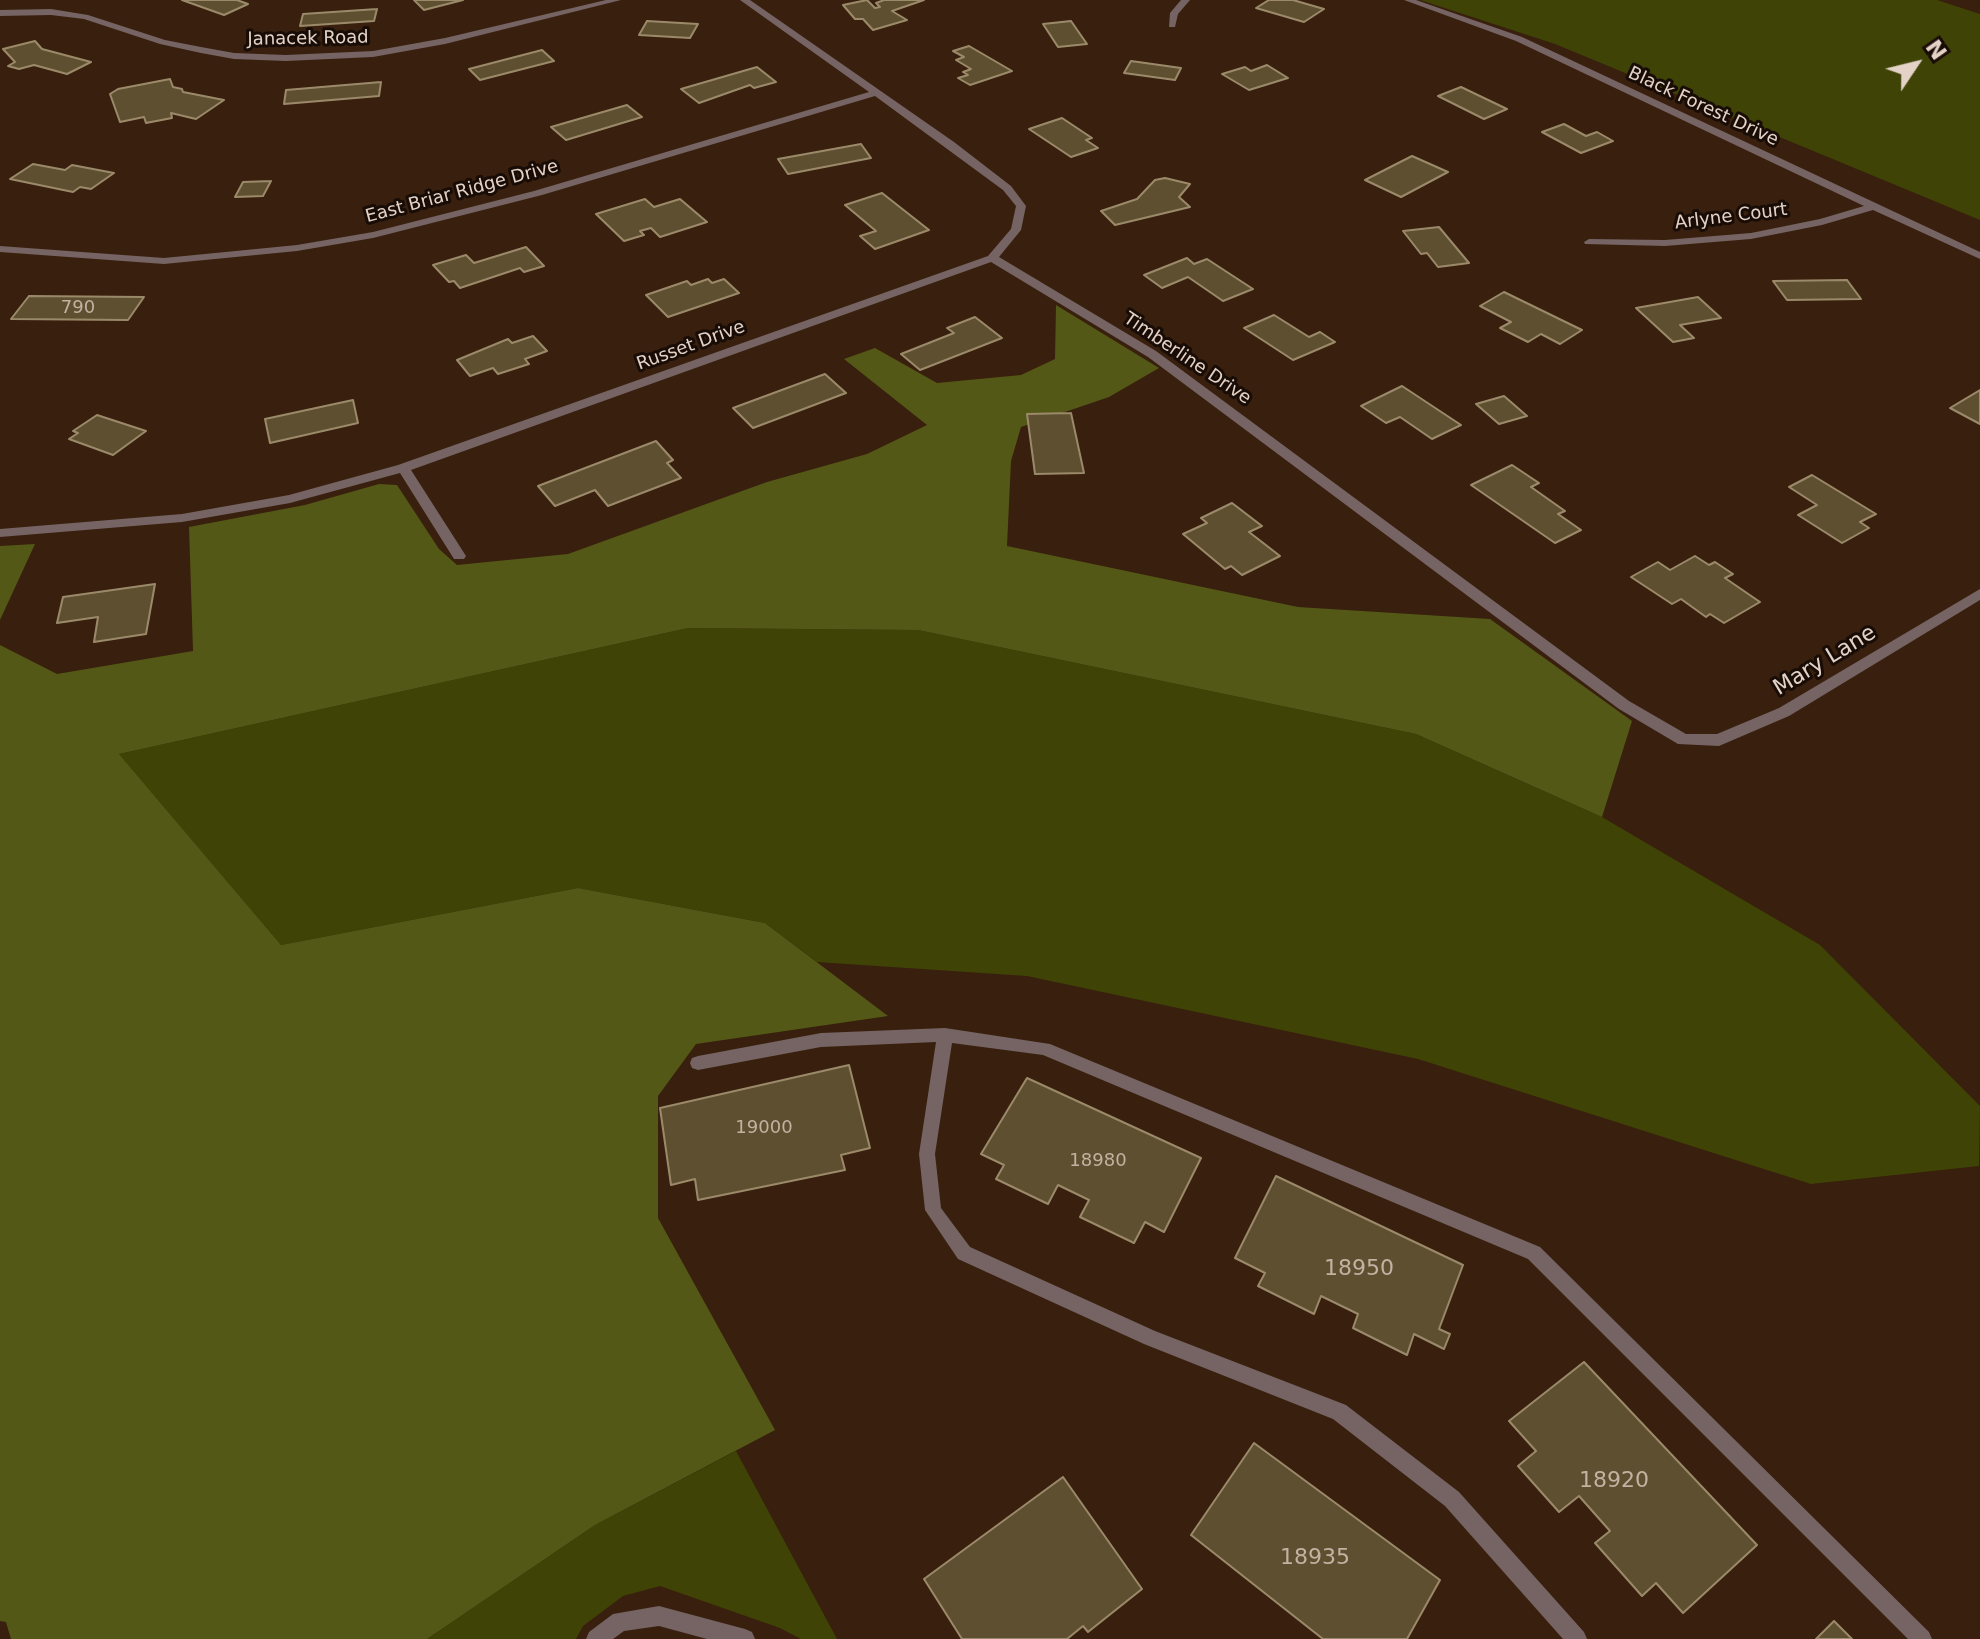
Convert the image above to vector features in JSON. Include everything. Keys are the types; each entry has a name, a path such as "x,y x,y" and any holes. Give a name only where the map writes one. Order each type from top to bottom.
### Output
{"street":[{"name":"Janacek Road","path":"0,13 51,12 85,17 163,42 201,50 234,56 286,58 388,51 445,41 617,0"},
{"path":"744,0 950,144 1007,188 1021,206 1016,230 992,258"},
{"path":"1172,25 1174,13 1186,0"},
{"name":"Black Forest Drive","path":"1408,0 1519,39 1980,256"},
{"name":"East Briar Ridge Drive","path":"0,249 164,261 297,248 373,235 538,193 874,93"},
{"name":"Arlyne Court","path":"1589,242 1665,243 1751,236 1822,222 1874,206"},
{"name":"Russet Drive","path":"0,533 182,518 290,499 403,468 992,258"},
{"name":"Timberline Drive","path":"992,258 1183,376 1624,705 1683,740"},
{"path":"403,468 459,556"},
{"name":"Mary Lane","path":"1683,740 1719,740 1784,712 1980,594"}],"lane":[{"path":"945,1035 927,1154 933,1210 964,1253 1150,1338 1339,1412 1452,1499 1577,1639"},
{"path":"698,1063 821,1040 945,1035 1044,1049 1534,1253 1922,1639"},
{"path":"596,1639 620,1621 639,1616 659,1616 745,1639"}],"shaded area":[{"path":"1420,0 1937,0 1980,14 1980,220 1555,44"},
{"path":"688,628 918,630 1416,734 1602,817 1820,945 1980,1106 1979,1166 1811,1184 1418,1059 1027,976 817,962 765,923 578,888 281,945 119,754"},
{"path":"736,1451 837,1639 801,1639 780,1628 660,1586 623,1596 583,1626 576,1639 427,1639 595,1525"}],"green space":[{"path":"1056,305 1159,368 1109,397 1021,427 1011,461 1007,546 1298,607 1490,619 1632,721 1602,817 1416,734 918,630 688,628 119,754 281,945 578,888 765,923 888,1016 696,1044 658,1096 658,1218 775,1430 595,1525 427,1639 11,1639 6,1622 0,1621 0,645 57,674 193,651 189,527 305,505 379,484 397,485 439,549 457,565 568,554 767,482 867,454 927,425 844,359 875,348 937,383 1021,375 1055,359"},
{"path":"35,544 0,620 0,546"}],"building":[{"path":"182,0 237,0 248,4 224,15"},
{"path":"414,0 463,0 424,10"},
{"path":"867,0 875,8 880,7 876,3 884,0 924,0 892,11 907,20 873,30 863,19 855,19 843,5"},
{"path":"1269,0 1293,0 1324,9 1304,22 1256,8"},
{"path":"377,9 374,21 300,26 303,14"},
{"path":"647,21 698,24 690,38 639,35"},
{"path":"1071,21 1087,44 1058,47 1043,24"},
{"path":"35,41 42,49 91,62 67,74 34,65 19,69 8,66 15,62 3,49"},
{"path":"969,46 1012,71 970,85 958,78 968,75 963,72 971,69 956,60 964,57 953,51"},
{"path":"542,50 554,61 480,80 469,69"},
{"path":"1131,61 1181,68 1175,80 1124,73"},
{"path":"1267,65 1288,78 1249,90 1222,74 1245,67 1251,71"},
{"path":"757,67 776,82 754,88 750,85 699,103 681,89"},
{"path":"170,79 173,87 183,92 224,100 196,119 171,113 172,118 146,123 144,117 120,122 110,94 118,89"},
{"path":"381,82 379,96 284,104 286,90"},
{"path":"1461,87 1507,109 1484,119 1438,96"},
{"path":"627,105 642,117 566,140 551,127"},
{"path":"1062,118 1092,138 1086,140 1098,148 1071,157 1029,129"},
{"path":"1564,124 1586,136 1597,132 1613,141 1581,153 1542,132"},
{"path":"861,144 871,158 788,174 778,159"},
{"path":"1412,156 1448,172 1401,197 1365,180"},
{"path":"33,164 65,170 72,165 114,173 91,189 80,187 73,192 10,179"},
{"path":"1165,178 1190,184 1179,197 1190,207 1115,225 1101,211 1137,199 1155,180"},
{"path":"271,181 263,196 235,197 243,182"},
{"path":"882,193 929,230 875,249 860,236 876,231 845,205"},
{"path":"645,199 654,207 680,199 707,222 660,237 651,228 640,231 644,235 624,241 596,214"},
{"path":"1439,227 1469,263 1438,267 1427,253 1421,254 1403,231"},
{"path":"526,247 544,266 524,272 520,268 460,288 454,281 449,282 433,265 466,255 474,263"},
{"path":"1187,258 1194,264 1207,259 1253,289 1223,301 1188,277 1162,288 1144,275"},
{"path":"708,279 712,283 724,279 739,293 668,317 646,295 687,281 691,285"},
{"path":"1847,280 1861,299 1787,300 1773,281"},
{"path":"1504,292 1582,330 1560,344 1541,334 1528,342 1500,328 1511,322 1480,306"},
{"path":"29,296 144,297 128,320 11,319"},
{"path":"1698,297 1721,318 1680,325 1694,338 1673,342 1636,308"},
{"path":"1274,315 1309,337 1320,332 1335,342 1293,360 1244,328"},
{"path":"975,317 1002,338 920,370 901,354 954,333 947,328"},
{"path":"533,336 547,351 525,359 529,364 498,374 493,368 470,376 457,360 508,339 512,343"},
{"path":"825,374 846,393 753,428 733,408"},
{"path":"1402,386 1461,425 1432,439 1400,417 1386,423 1361,406"},
{"path":"1980,390 1980,424 1950,408"},
{"path":"1504,396 1527,416 1499,424 1476,404"},
{"path":"353,400 358,423 270,443 265,419"},
{"path":"1071,413 1084,473 1035,474 1027,414"},
{"path":"97,415 146,431 113,455 69,439 78,433 73,431"},
{"path":"656,441 673,460 667,463 681,478 608,506 595,490 555,506 538,486"},
{"path":"1512,465 1539,483 1531,487 1565,511 1558,514 1581,530 1555,543 1471,485"},
{"path":"1812,475 1876,514 1860,522 1869,528 1842,543 1798,515 1817,505 1789,487"},
{"path":"1232,503 1262,526 1249,532 1280,556 1242,575 1231,566 1225,569 1183,534 1207,523 1201,518"},
{"path":"1695,556 1709,565 1715,562 1733,574 1725,578 1760,602 1724,623 1710,614 1706,617 1681,599 1672,604 1631,577 1658,562 1670,570"},
{"path":"155,584 146,634 94,642 98,617 57,623 63,597"},
{"path":"849,1065 870,1148 841,1155 845,1170 698,1200 695,1179 671,1185 660,1108"},
{"path":"1027,1078 1201,1158 1164,1232 1145,1222 1134,1243 1080,1217 1089,1200 1058,1185 1048,1204 996,1179 1004,1165 981,1154"},
{"path":"1276,1176 1463,1265 1439,1329 1450,1334 1444,1349 1414,1334 1407,1355 1353,1328 1358,1314 1321,1296 1314,1314 1258,1286 1265,1273 1235,1258"},
{"path":"1584,1362 1757,1545 1683,1613 1656,1583 1642,1596 1595,1543 1610,1531 1579,1496 1559,1512 1518,1466 1536,1451 1509,1421"},
{"path":"1254,1443 1440,1580 1407,1639 1323,1639 1191,1535"},
{"path":"1063,1477 1142,1589 1088,1632 1083,1626 1067,1639 962,1639 924,1579"},
{"path":"1834,1621 1852,1639 1816,1639"}]}
